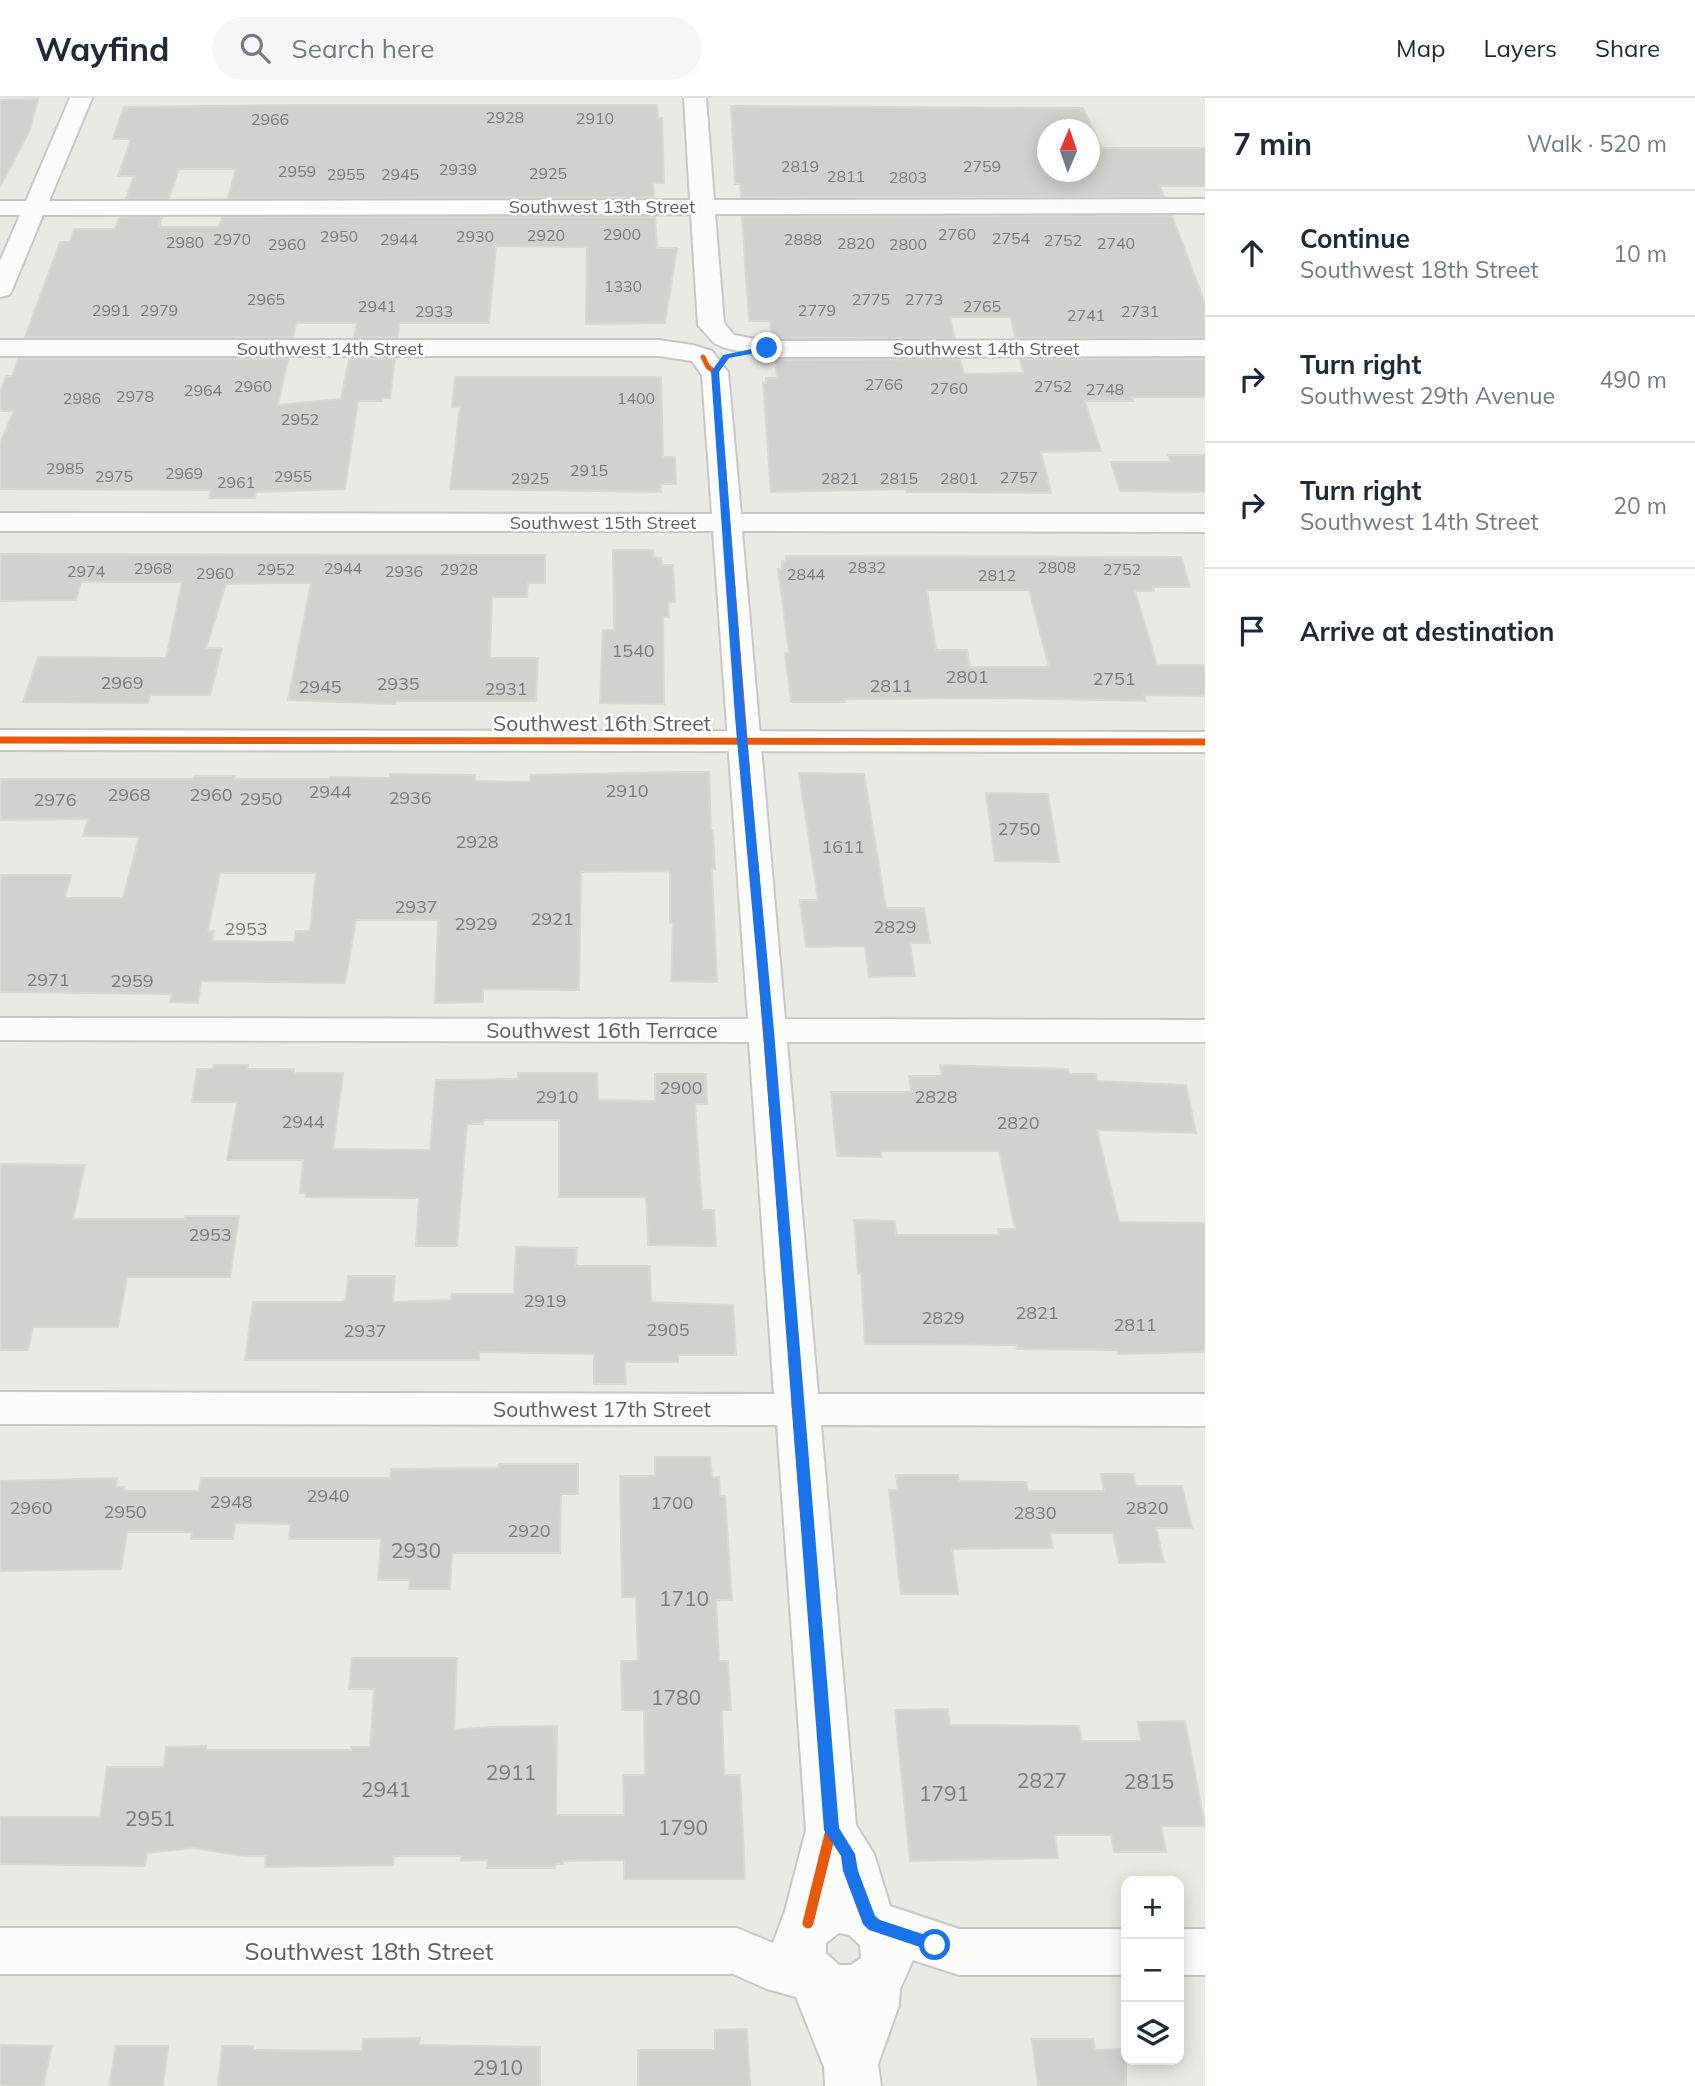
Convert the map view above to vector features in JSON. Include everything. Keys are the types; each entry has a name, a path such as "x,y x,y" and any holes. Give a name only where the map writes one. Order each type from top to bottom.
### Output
{"street":[{"path":"0,290 81,98"},
{"path":"695,98 743,740 769,1031 831,1830 810,1952 825,2008 852,2075"},
{"name":"Southwest 13th Street","path":"0,208 1205,206"},
{"name":"Southwest 14th Street","path":"0,348 1205,348"},
{"name":"Southwest 15th Street","path":"0,522 1205,523"},
{"name":"Southwest 16th Street","path":"0,740 1205,742"},
{"name":"Southwest 16th Terrace","path":"0,1029 1205,1031"},
{"name":"Southwest 17th Street","path":"0,1408 1205,1410"},
{"path":"831,1830 848,1854 851,1871 872,1922 883,1935 888,1950 887,1965 864,1987 846,1990 828,1987 810,1952 822,1914 839,1911 857,1914 872,1922 959,1952"},
{"name":"Southwest 18th Street","path":"0,1951 737,1951 786,1973 810,1952"},
{"path":"876,1978 959,1952 1121,1952"},
{"path":"1184,1952 1205,1952"},
{"path":"852,2075 872,2005 876,1978"}],"building":[{"path":"38,99 30,130 0,187 0,100"},
{"path":"657,105 658,118 662,118 664,183 653,183 654,197 228,198 236,169 179,169 169,198 126,198 134,176 118,176 131,139 113,139 124,107"},
{"path":"731,106 1083,108 1088,119 1037,119 1037,182 1100,182 1100,144 1102,148 1205,148 1205,186 1160,186 1164,196 741,197 740,184 735,184"},
{"path":"1172,216 1205,303 1205,337 1015,338 1011,317 950,317 955,338 772,338 770,321 749,321 742,217"},
{"path":"162,217 159,227 219,227 222,217 655,217 657,248 677,248 665,323 586,324 587,247 496,246 489,323 399,323 398,337 354,337 357,323 296,323 293,337 25,337 60,242 70,242 74,229 115,229 119,218"},
{"path":"18,359 288,359 278,405 341,399 349,359 395,359 390,398 383,398 382,401 358,401 345,489 256,492 255,498 209,498 211,490 0,489 0,443 14,411 0,411 0,393 6,376 12,376"},
{"path":"960,359 964,374 1023,373 1020,359 1205,359 1205,397 1131,397 1133,401 1085,401 1101,451 1041,452 1051,493 907,492 906,489 771,492 763,383 766,383 766,378 777,378 775,360"},
{"path":"455,377 661,377 663,457 675,457 676,484 660,484 661,492 450,489 460,407 452,407"},
{"path":"1168,455 1205,455 1205,492 1120,491 1111,462 1171,462"},
{"path":"613,550 653,550 653,557 661,558 662,565 673,565 675,602 668,602 669,617 663,617 664,704 600,703 603,630 614,630"},
{"path":"0,554 545,555 545,583 528,583 527,597 492,597 490,658 538,658 536,701 396,701 395,704 288,700 311,583 273,583 226,584 206,648 222,648 210,695 150,695 148,703 23,702 38,657 166,658 182,582 81,582 76,600 0,601"},
{"path":"786,556 1181,557 1190,587 1153,587 1154,591 1135,591 1157,665 1205,665 1205,696 1144,695 1146,701 1001,698 791,702 785,653 789,653 778,569 782,569 782,561 786,561","holes":["927,590 1029,590 1049,667 970,667 967,650 936,650"]},
{"path":"709,772 715,869 712,869 717,982 671,981 673,923 670,923 670,871 581,872 579,990 483,989 483,1002 435,1003 438,920 356,920 345,983 201,981 198,1003 170,1002 172,994 0,992 0,875 71,875 65,898 123,898 139,837 83,836 88,819 0,820 0,779 193,779 194,776 235,776 234,779 329,779 390,778 390,774 475,775 475,781 530,782 531,775","holes":["220,873 316,873 310,931 296,931 294,942 212,941 214,931 208,931"]},
{"path":"799,773 864,774 886,908 924,908 930,943 910,943 915,976 869,977 865,946 806,947 800,900 818,900"},
{"path":"986,793 1048,794 1059,862 995,861"},
{"path":"214,1065 248,1065 247,1069 294,1069 294,1073 343,1073 333,1149 430,1150 436,1080 518,1079 518,1073 597,1073 598,1100 655,1101 655,1074 706,1074 707,1104 695,1104 702,1210 714,1210 716,1246 648,1245 646,1197 559,1197 559,1120 484,1120 483,1124 467,1124 457,1246 416,1246 419,1198 306,1197 306,1193 300,1193 303,1160 227,1160 237,1102 192,1102 197,1069 213,1069"},
{"path":"940,1065 1068,1069 1069,1074 1096,1074 1097,1081 1186,1085 1196,1133 1097,1130 1119,1222 1205,1223 1205,1352 1118,1354 1117,1350 1017,1349 1016,1345 865,1344 861,1274 858,1274 854,1220 895,1221 896,1235 999,1235 998,1229 1015,1229 999,1151 881,1151 881,1157 837,1156 831,1092 911,1092 909,1076 942,1076"},
{"path":"0,1164 85,1165 73,1219 239,1216 230,1277 127,1277 118,1327 33,1327 28,1350 0,1350"},
{"path":"516,1247 577,1248 576,1266 650,1266 651,1302 733,1305 736,1355 678,1355 678,1362 625,1362 626,1384 594,1384 594,1354 479,1352 479,1360 245,1360 253,1302 342,1302 346,1300 348,1276 395,1276 393,1302 451,1300 452,1294 514,1294"},
{"path":"655,1457 710,1457 712,1477 719,1477 720,1496 725,1496 732,1600 716,1600 719,1661 728,1661 731,1710 722,1710 724,1775 740,1775 745,1879 624,1879 624,1860 563,1861 563,1864 556,1864 555,1868 487,1868 487,1860 461,1861 461,1856 394,1856 393,1865 265,1867 266,1856 243,1856 194,1848 147,1853 145,1866 0,1864 0,1817 100,1817 107,1767 164,1767 166,1747 206,1746 206,1750 351,1750 351,1747 370,1747 374,1689 349,1689 352,1658 457,1658 454,1730 557,1726 556,1815 624,1815 623,1775 645,1775 644,1710 622,1710 621,1661 638,1661 636,1597 622,1597 620,1476 655,1476"},
{"path":"499,1464 578,1464 578,1494 561,1494 560,1553 452,1553 450,1589 409,1589 410,1580 378,1580 381,1539 289,1539 291,1524 235,1523 233,1539 191,1539 192,1532 127,1532 121,1569 0,1571 0,1481 117,1478 116,1487 124,1487 123,1491 199,1491 201,1478 390,1478 391,1469 499,1468"},
{"path":"1101,1474 1133,1474 1136,1486 1182,1486 1192,1528 1156,1528 1164,1562 1119,1563 1113,1533 1050,1533 1053,1548 952,1549 958,1594 901,1594 889,1490 898,1491 896,1475 958,1475 959,1481 1026,1482 1028,1491 1104,1491"},
{"path":"948,1709 950,1725 1079,1726 1082,1741 1141,1741 1138,1722 1185,1721 1205,1826 1161,1826 1166,1852 1114,1852 1111,1835 1055,1835 1058,1858 910,1861 895,1710"},
{"path":"747,2029 750,2086 638,2086 638,2050 715,2050 715,2030"},
{"path":"420,2038 419,2045 540,2047 540,2086 218,2086 222,2046 253,2046 253,2050 362,2051 363,2039"},
{"path":"1032,2039 1093,2039 1095,2050 1121,2049 1121,2065 1126,2065 1126,2086 1038,2086"},
{"path":"0,2045 52,2046 43,2086 0,2086"},
{"path":"116,2046 168,2046 163,2086 109,2086"}],"cycle path":[{"path":"703,357 708,367 715,372 831,1830 808,1923"},
{"path":"0,740 1205,742"}],"route":[{"path":"767,348 726,356 715,372 740,717 747,769 769,1031 831,1830 848,1854 851,1871 869,1920 875,1925 935,1945"}]}
